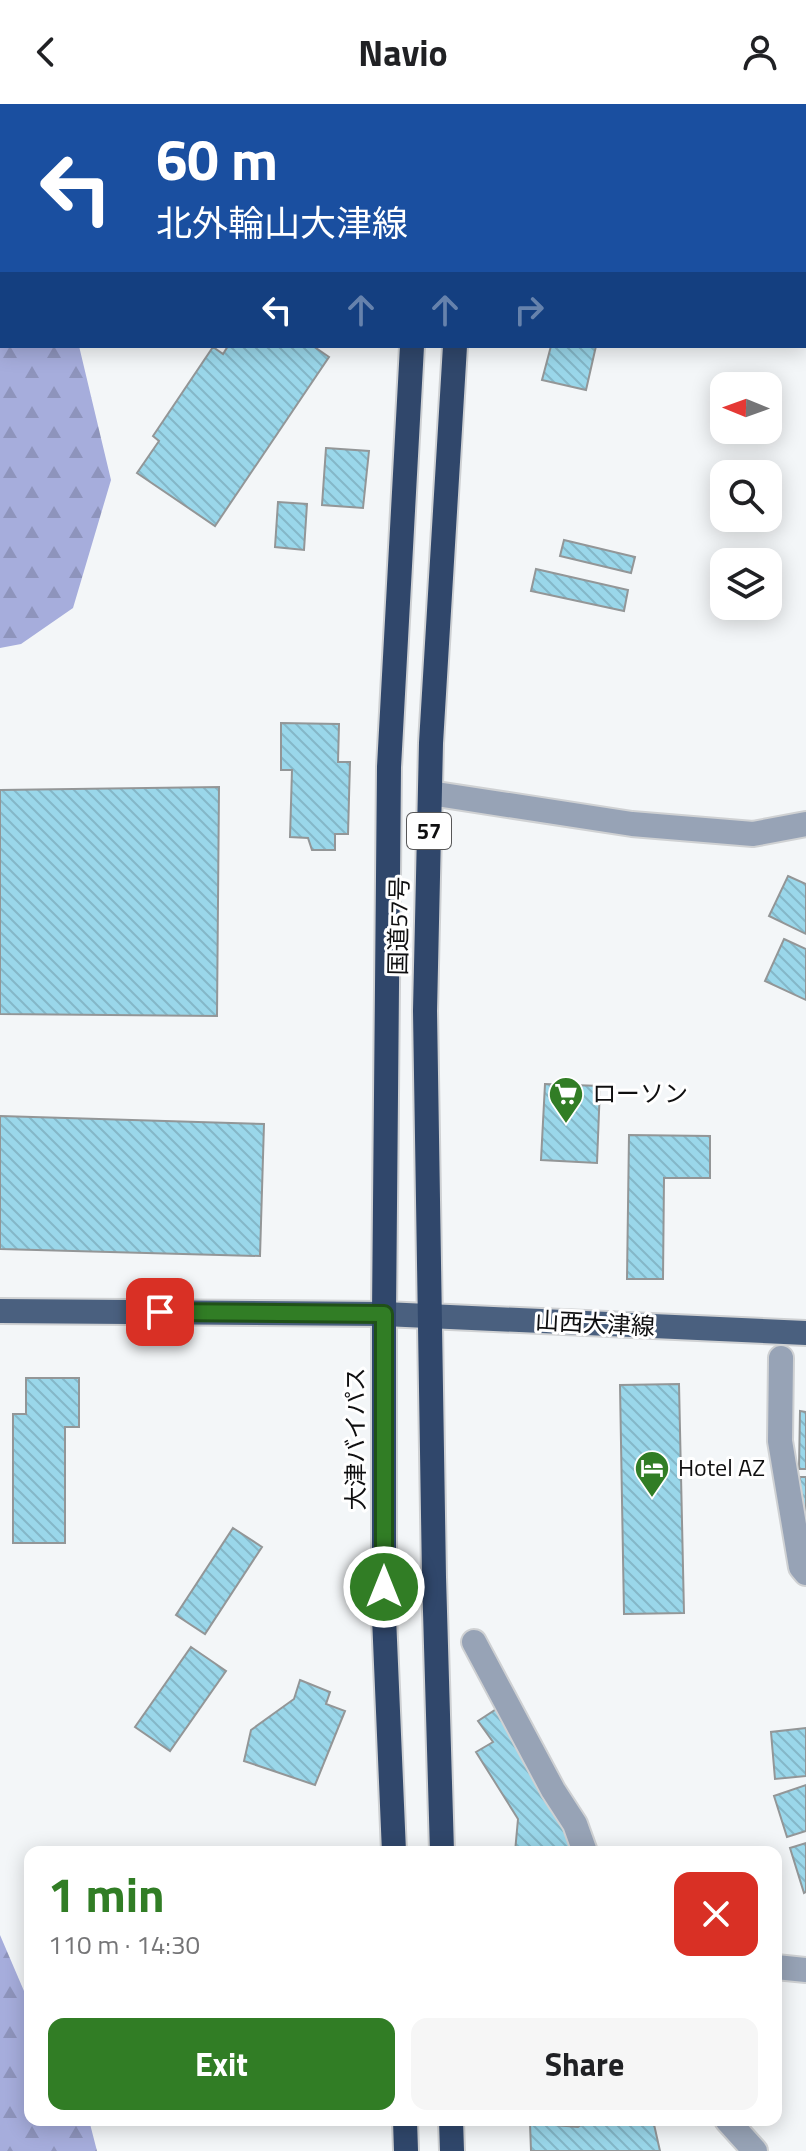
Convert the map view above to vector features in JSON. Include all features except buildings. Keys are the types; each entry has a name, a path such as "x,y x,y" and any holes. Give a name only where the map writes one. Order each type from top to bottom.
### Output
{"highway":[{"name":"国道57号","path":"384,1314 389,767 412,348"},
{"name":"国道57号","path":"430,1316 425,1011 430,793 439,588 455,348"},
{"name":"大津バイパス","path":"384,1314 384,1617 394,1846"},
{"name":"57","path":"430,1316 442,1846"},
{"path":"405,2126 406,2151"},
{"path":"451,2126 452,2151"}],"main road":[{"name":"山西大津線","path":"0,1311 384,1314 806,1333"}],"street":[{"path":"430,793 632,824 753,834 806,824"},
{"path":"781,1358 780,1441 801,1534 801,1567 806,1573"},
{"path":"474,1642 553,1790 575,1824 583,1846"},
{"path":"782,1968 806,1970"},
{"path":"732,2126 755,2151"}],"green space":[{"path":"0,348 79,348 111,480 73,608 21,644 0,648"},
{"path":"0,1935 24,1991 24,2126 91,2126 97,2151 0,2151"}],"place":[{"name":"ローソン","path":"566,1125"},
{"name":"Hotel AZ","path":"652,1499"}],"route":[{"path":"160,1312 384,1314 384,1587"}]}
